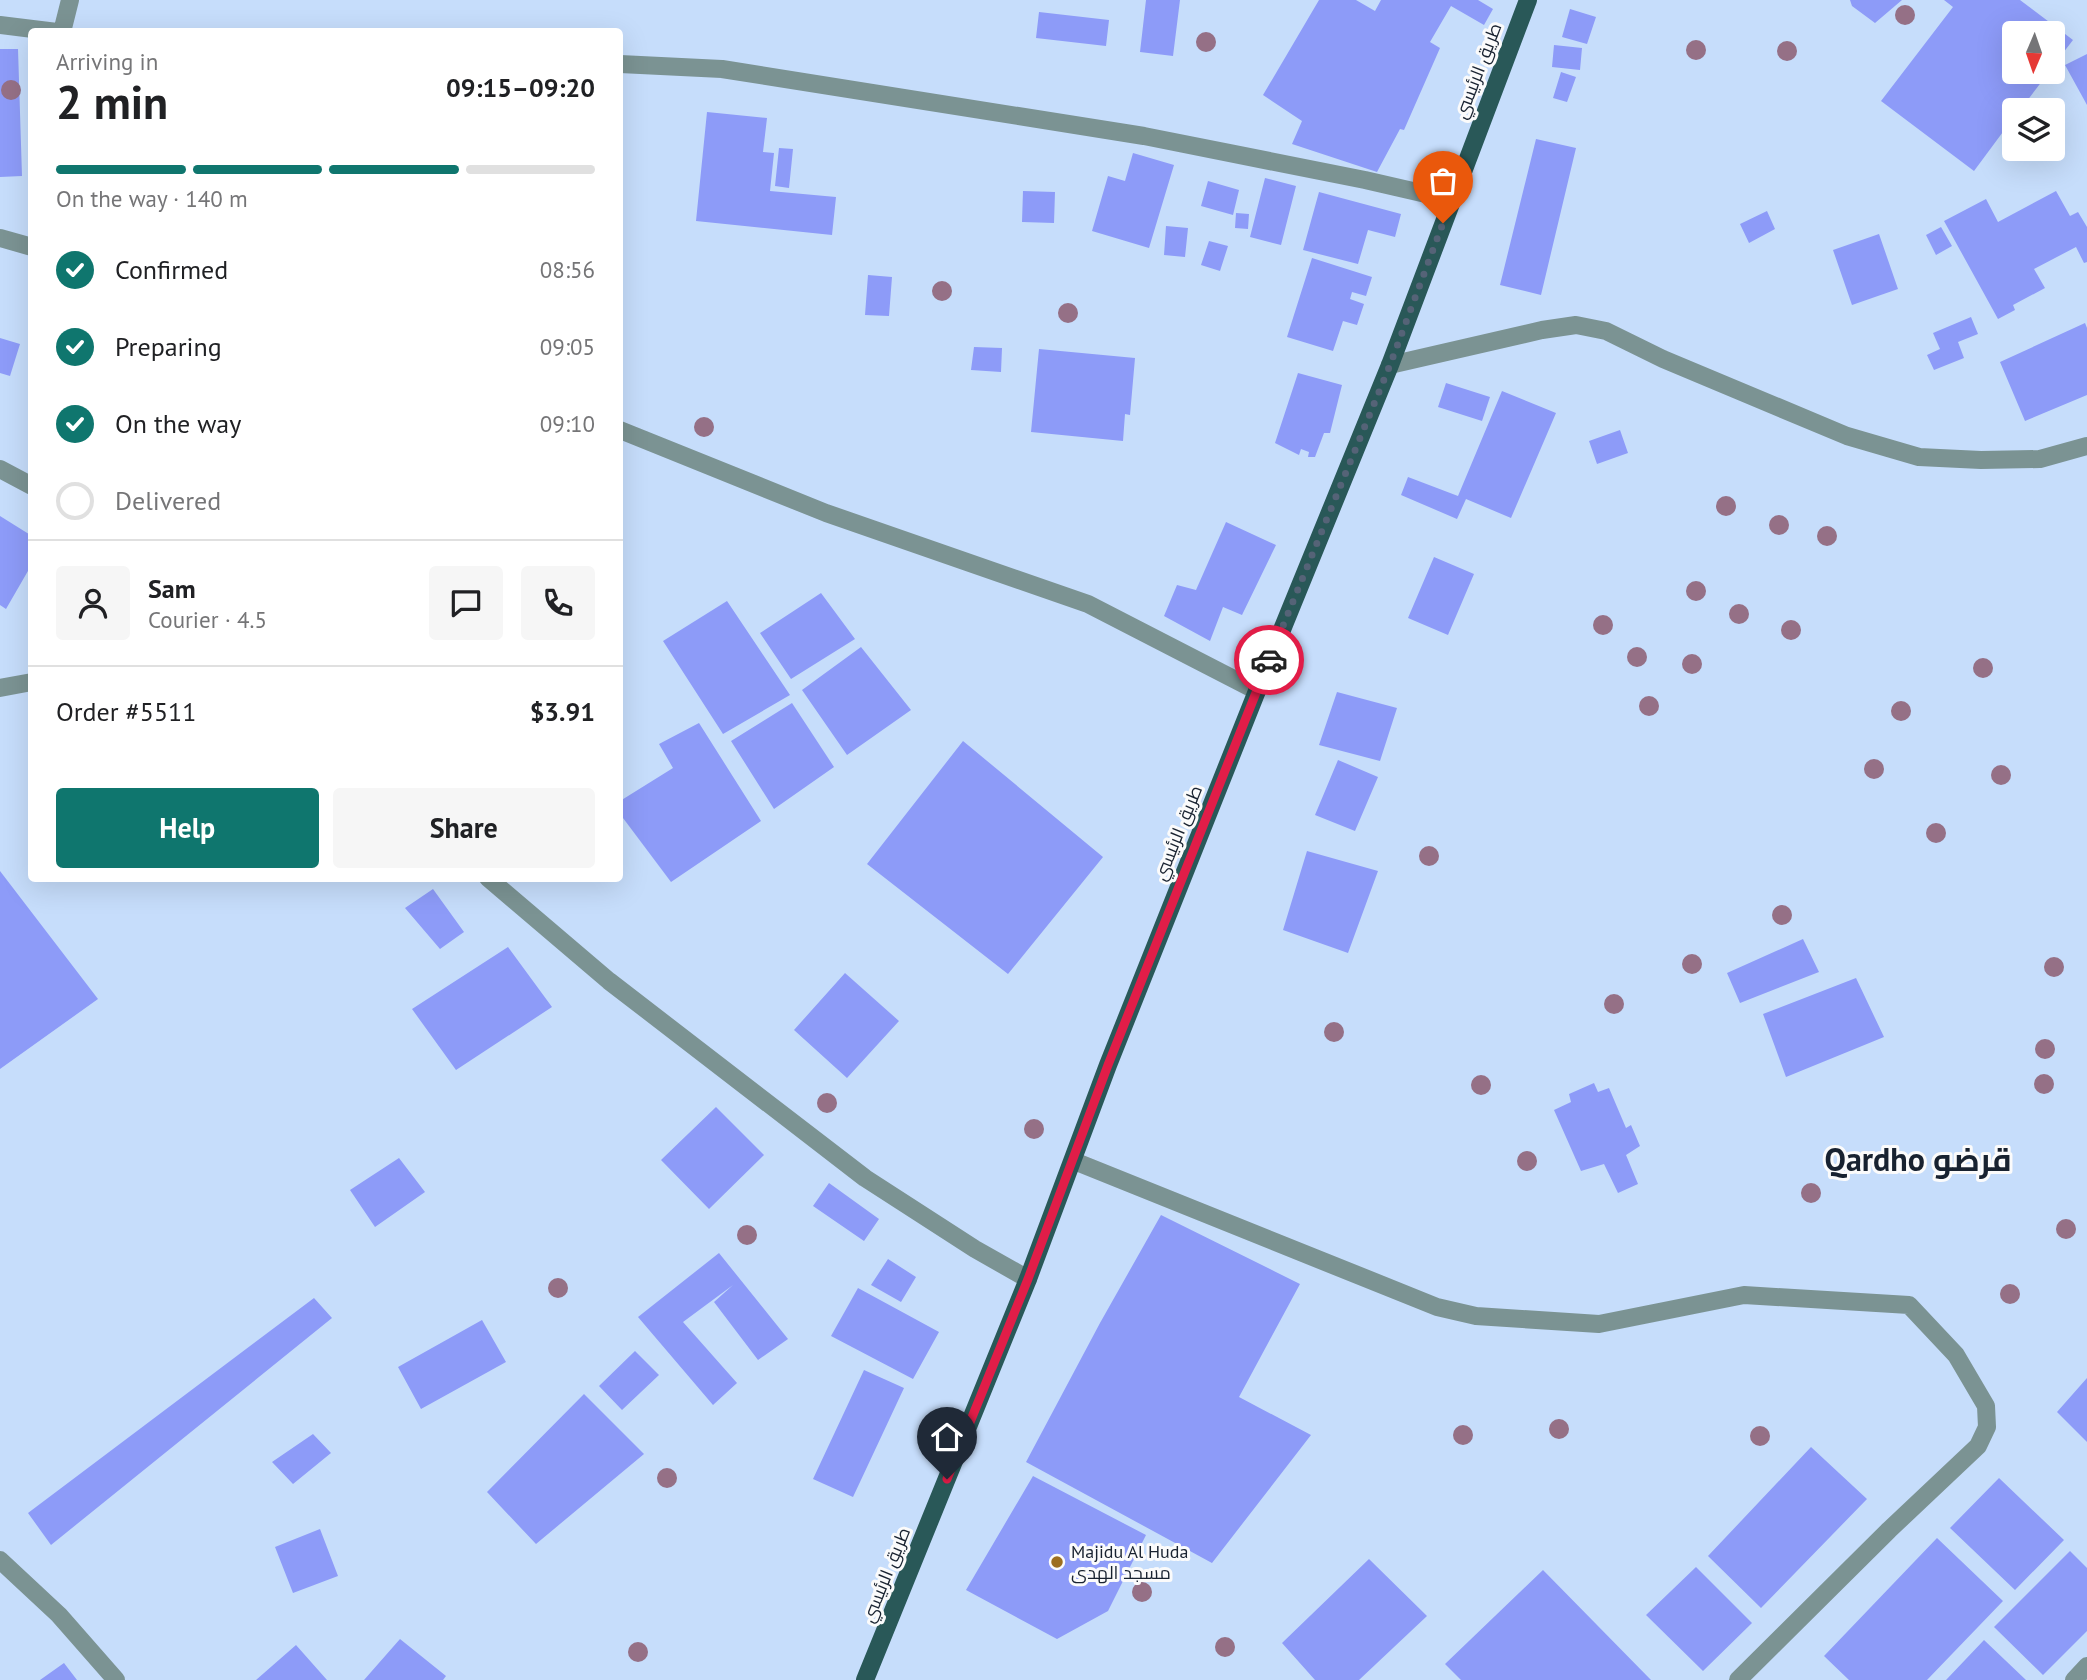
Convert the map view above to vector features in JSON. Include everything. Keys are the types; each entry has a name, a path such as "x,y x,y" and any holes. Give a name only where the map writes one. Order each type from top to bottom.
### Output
{"main road":[{"name":"طريق الرئيسي","path":"865,1680 1028,1279 1108,1065 1390,365 1528,0"}],"street":[{"path":"63,28 70,0"},
{"path":"0,25 28,28"},
{"path":"623,64 722,69 1144,136 1452,200"},
{"path":"0,238 28,246"},
{"path":"1390,365 1542,330 1576,325 1606,331 1663,359 1847,436 1919,457 2040,459 2087,446"},
{"path":"623,431 826,513 1088,604 1257,691"},
{"path":"0,469 28,484"},
{"path":"0,688 28,683"},
{"path":"493,882 609,981 865,1178 975,1249 1028,1279"},
{"path":"1074,1161 1437,1307 1476,1316 1599,1324 1744,1296 1909,1305 1956,1355 1986,1406 1987,1427 1978,1446 1738,1680"},
{"path":"0,1560 59,1615 116,1680"},
{"path":"2074,1680 2087,1666"}],"building":[{"path":"1146,0 1180,0 1173,56 1140,52"},
{"path":"1319,0 1356,0 1375,11 1381,0 1478,0 1493,9 1484,25 1451,6 1430,42 1440,48 1404,130 1400,129 1377,172 1292,144 1302,121 1263,95"},
{"path":"1850,0 1902,0 1875,23 1852,6"},
{"path":"1944,0 2020,0 2048,21 2002,21 2002,84 2040,84 2029,98 2002,98 2002,133 1974,171 1881,101 1953,7"},
{"path":"1570,9 1596,17 1587,44 1562,37"},
{"path":"1039,12 1109,20 1106,46 1036,38"},
{"path":"2065,34 2073,40 2065,50"},
{"path":"1554,45 1582,48 1580,70 1552,67"},
{"path":"0,49 18,49 22,176 0,177"},
{"path":"2087,54 2087,105 2065,65"},
{"path":"1561,72 1576,77 1567,102 1553,98"},
{"path":"707,112 767,118 763,152 774,153 770,191 836,197 832,235 696,221"},
{"path":"1536,139 1576,148 1541,295 1500,285"},
{"path":"779,148 793,149 789,188 775,186"},
{"path":"1133,153 1174,165 1149,248 1092,231 1108,176 1125,181"},
{"path":"1265,178 1296,186 1281,245 1250,237"},
{"path":"1208,181 1239,190 1233,215 1201,206"},
{"path":"1023,191 1055,192 1054,223 1022,222"},
{"path":"2056,191 2070,216 2078,212 2087,227 2087,262 2084,263 2076,247 2034,269 2045,288 2013,305 2015,310 1998,319 1944,221 1986,199 1998,222"},
{"path":"1319,192 1401,214 1395,237 1368,230 1358,264 1303,250"},
{"path":"1767,211 1775,229 1749,243 1740,224"},
{"path":"1236,213 1249,214 1248,229 1235,228"},
{"path":"1166,226 1188,228 1185,257 1164,255"},
{"path":"1941,227 1952,246 1936,255 1926,235"},
{"path":"1879,234 1898,289 1852,305 1833,250"},
{"path":"1209,241 1228,246 1220,271 1201,265"},
{"path":"1312,258 1372,277 1366,296 1352,292 1350,299 1364,304 1357,325 1343,321 1333,351 1287,337"},
{"path":"868,275 892,277 889,316 865,315"},
{"path":"1971,317 1978,334 1958,342 1964,358 1934,370 1927,355 1940,349 1933,333"},
{"path":"2085,323 2087,395 2025,421 2000,362"},
{"path":"0,338 20,344 10,376 0,373"},
{"path":"974,347 1002,348 1001,372 971,370"},
{"path":"1039,349 1135,358 1130,415 1125,414 1123,441 1031,432"},
{"path":"1298,373 1342,385 1330,433 1324,433 1315,457 1308,457 1309,452 1301,449 1299,455 1275,443"},
{"path":"1446,383 1490,397 1482,421 1438,407"},
{"path":"1502,391 1556,413 1511,518 1466,499 1457,519 1401,495 1408,477 1458,496"},
{"path":"1620,430 1628,453 1597,464 1589,441"},
{"path":"0,516 28,534 28,571 6,609 0,605"},
{"path":"1226,522 1276,545 1242,615 1223,607 1210,641 1164,616 1177,585 1196,590"},
{"path":"1434,557 1474,574 1448,635 1408,618"},
{"path":"821,593 855,639 791,679 760,633"},
{"path":"727,601 790,695 723,734 663,641"},
{"path":"861,647 911,710 847,755 802,690"},
{"path":"1337,692 1397,708 1380,761 1319,745"},
{"path":"792,703 834,767 774,809 731,741"},
{"path":"699,723 761,821 671,882 623,818 623,799 673,768 659,744"},
{"path":"963,741 1103,857 1008,974 867,864"},
{"path":"1338,760 1378,777 1355,831 1315,815"},
{"path":"1307,851 1378,871 1348,953 1283,930"},
{"path":"0,871 98,999 0,1069"},
{"path":"433,889 464,932 440,949 405,908"},
{"path":"1803,939 1819,972 1740,1003 1727,973"},
{"path":"508,947 552,1007 456,1070 412,1009"},
{"path":"845,973 899,1021 847,1078 794,1030"},
{"path":"1856,978 1884,1037 1786,1077 1763,1014"},
{"path":"1594,1083 1598,1092 1609,1088 1626,1128 1631,1125 1640,1146 1626,1155 1638,1184 1618,1193 1604,1164 1581,1171 1554,1110 1571,1102 1569,1094"},
{"path":"716,1107 764,1155 709,1209 661,1160"},
{"path":"399,1158 425,1192 375,1227 350,1190"},
{"path":"829,1183 879,1219 864,1241 813,1206"},
{"path":"1161,1215 1300,1284 1239,1397 1311,1435 1212,1563 1026,1462"},
{"path":"719,1253 788,1339 758,1360 714,1302 733,1285 683,1322 737,1383 713,1405 638,1317"},
{"path":"888,1259 916,1277 901,1302 871,1285"},
{"path":"858,1288 939,1332 913,1379 831,1336"},
{"path":"314,1298 332,1318 51,1545 28,1513"},
{"path":"482,1320 506,1362 421,1409 398,1367"},
{"path":"635,1351 659,1375 622,1410 599,1386"},
{"path":"864,1370 904,1388 853,1497 813,1479"},
{"path":"2087,1378 2087,1442 2057,1412"},
{"path":"584,1394 644,1454 536,1544 487,1492"},
{"path":"313,1434 331,1453 293,1484 272,1462"},
{"path":"1811,1447 1867,1499 1761,1608 1708,1556"},
{"name":"Majidu Al Huda مسجد الهدى","path":"1033,1476 1146,1535 1108,1611 1057,1639 966,1590"},
{"path":"1999,1478 2064,1540 2015,1590 1950,1528"},
{"path":"320,1529 338,1576 293,1593 275,1547"},
{"path":"1937,1538 2003,1601 1927,1680 1849,1680 1824,1656"},
{"path":"2070,1551 2087,1568 2087,1631 2043,1675 1994,1627"},
{"path":"1369,1559 1427,1616 1359,1680 1315,1680 1282,1643"},
{"path":"1696,1567 1752,1623 1703,1671 1646,1615"},
{"path":"1543,1570 1651,1680 1461,1680 1445,1664"},
{"path":"400,1639 446,1676 443,1680 364,1680"},
{"path":"1984,1640 2026,1680 1946,1680"},
{"path":"296,1645 327,1680 256,1680"},
{"path":"64,1663 77,1680 40,1680"}],"way so far":[{"path":"1269,660 1390,365 1443,223"}],"place":[{"name":"Majidu Al Huda مسجد الهدى","path":"1057,1562"}],"district":[{"name":"Qardho قرضو","path":"1918,1160"}],"route":[{"path":"947,1479 1028,1279 1108,1065 1269,660"}]}
